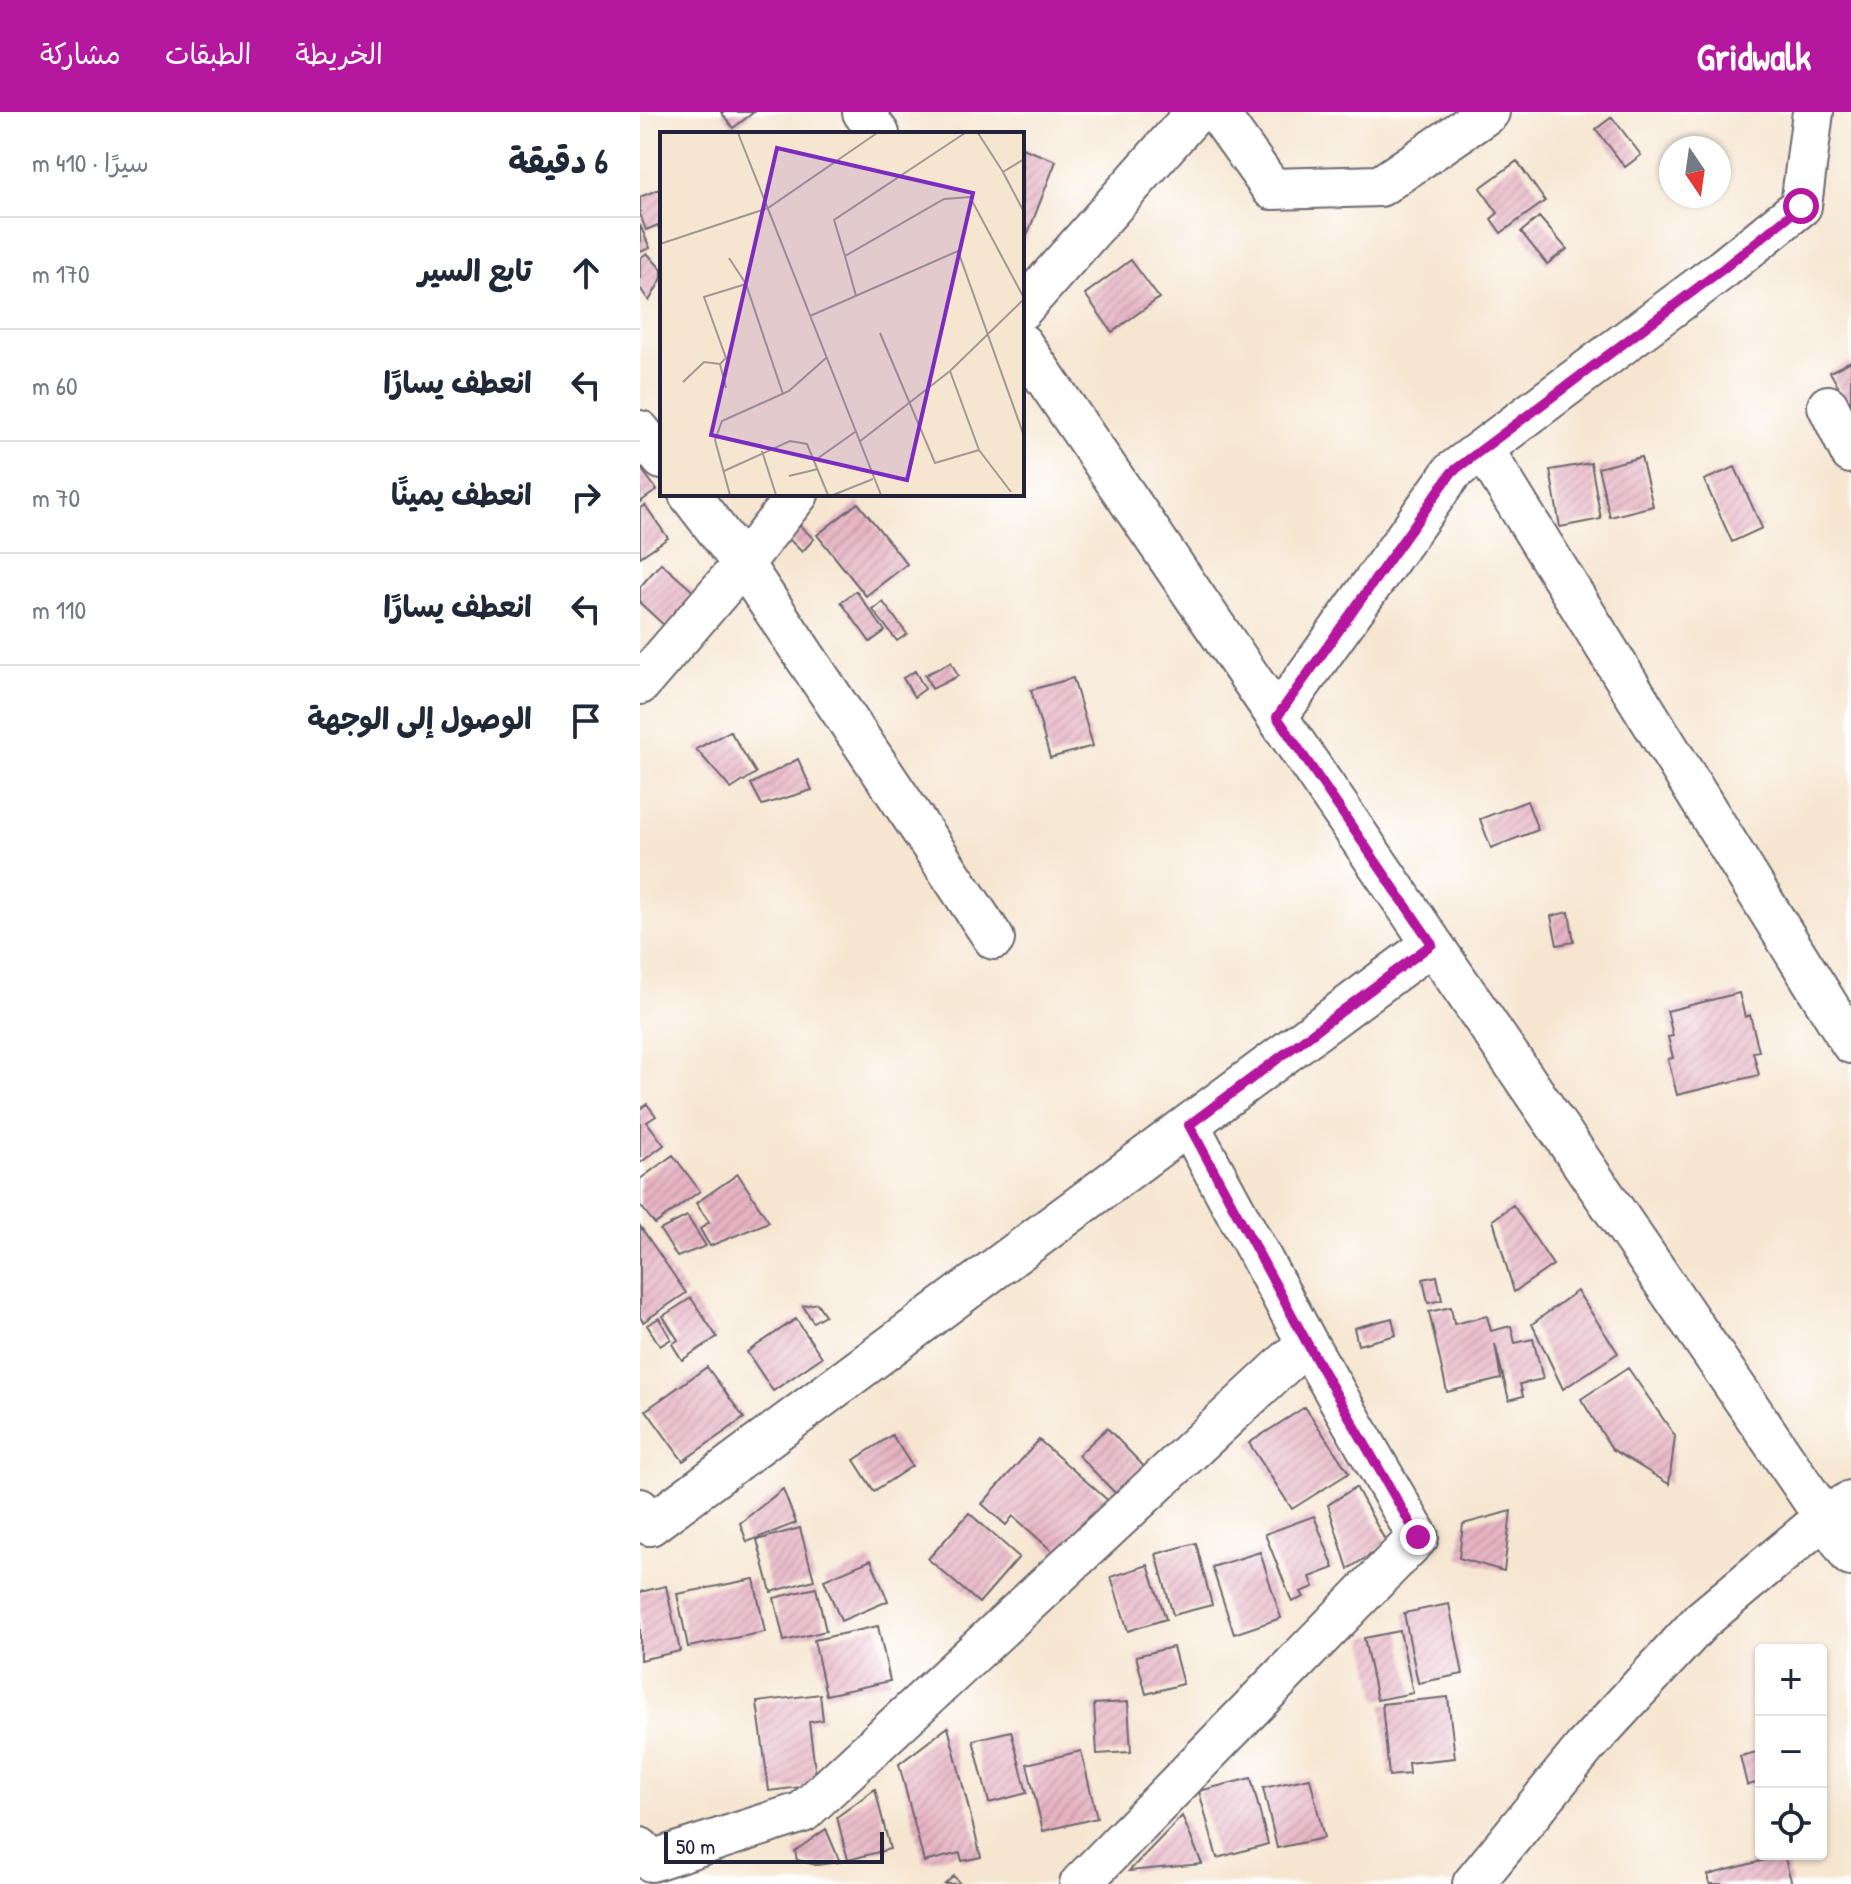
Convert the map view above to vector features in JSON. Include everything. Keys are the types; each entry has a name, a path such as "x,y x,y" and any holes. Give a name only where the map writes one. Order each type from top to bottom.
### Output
{"street":[{"path":"863,112 878,132"},
{"path":"1024,307 1196,112"},
{"path":"1217,112 1272,189 1380,186 1489,112"},
{"path":"1277,717 1452,472 1724,268 1801,206 1813,112"},
{"path":"1024,347 1432,944 1838,1510 1851,1556"},
{"path":"1828,406 1851,453"},
{"path":"640,431 660,456"},
{"path":"1483,449 1851,1043"},
{"path":"691,496 743,564 994,939"},
{"path":"640,684 743,564 796,496"},
{"path":"640,1509 650,1525 1432,944"},
{"path":"1080,1884 1418,1537 1307,1343 1189,1125"},
{"path":"640,1848 651,1861 803,1812 1307,1343"},
{"path":"1473,1884 1585,1747 1702,1620 1838,1510"}],"building":[{"path":"721,112 754,112 733,128"},
{"path":"1612,117 1641,155 1625,167 1596,129"},
{"path":"1024,149 1056,161 1024,241"},
{"path":"1517,161 1545,201 1501,233 1491,219 1498,213 1480,188"},
{"path":"660,189 660,230 658,225 646,230 640,214 640,197"},
{"path":"1539,217 1567,249 1547,264 1521,232"},
{"path":"640,225 650,248 640,252"},
{"path":"647,253 660,268 660,282 649,301 640,288 640,258"},
{"path":"1131,260 1159,298 1112,332 1085,294"},
{"path":"1851,361 1851,409 1830,372"},
{"path":"1641,457 1653,506 1610,517 1598,468"},
{"path":"1591,463 1601,519 1560,527 1550,470"},
{"path":"640,467 657,490 640,502"},
{"path":"1735,467 1762,528 1732,542 1704,480"},
{"path":"858,503 907,564 866,596 817,535"},
{"path":"645,505 668,538 640,557 640,508"},
{"path":"798,524 814,539 802,552 786,536"},
{"path":"661,563 696,594 666,627 640,603 640,587"},
{"path":"856,591 885,631 870,642 841,602"},
{"path":"883,602 907,634 897,641 873,610"},
{"path":"951,662 958,676 932,689 925,675"},
{"path":"915,671 925,689 914,697 903,678"},
{"path":"1073,678 1093,746 1050,758 1031,690"},
{"path":"730,731 756,773 731,789 696,749"},
{"path":"798,759 812,790 762,805 751,784"},
{"path":"1527,801 1538,830 1491,848 1480,819"},
{"path":"1569,912 1574,942 1557,945 1551,916"},
{"path":"1739,993 1745,1017 1750,1015 1759,1051 1753,1052 1759,1075 1677,1095 1668,1059 1673,1058 1668,1037 1673,1036 1667,1011"},
{"path":"647,1104 656,1116 647,1122 664,1145 640,1163 640,1109"},
{"path":"673,1155 700,1191 655,1224 640,1205 640,1179"},
{"path":"738,1174 769,1222 710,1246 700,1229 709,1222 696,1203"},
{"path":"1513,1205 1553,1265 1514,1292 1493,1220"},
{"path":"687,1216 706,1246 677,1257 660,1230"},
{"path":"640,1226 686,1293 643,1322 640,1317"},
{"path":"1437,1276 1442,1300 1428,1303 1423,1279"},
{"path":"1577,1291 1618,1353 1563,1389 1532,1324"},
{"path":"691,1298 717,1337 682,1360 672,1344 678,1340 663,1316"},
{"path":"817,1303 825,1315 813,1322 803,1306"},
{"path":"1451,1307 1454,1324 1487,1316 1491,1331 1511,1326 1515,1343 1533,1339 1543,1379 1520,1384 1523,1396 1509,1400 1495,1344 1501,1379 1447,1392 1429,1312"},
{"path":"659,1318 671,1339 660,1346 647,1325"},
{"path":"1392,1318 1396,1335 1358,1345 1354,1328"},
{"path":"796,1319 822,1357 773,1391 747,1352"},
{"path":"707,1367 744,1418 683,1461 646,1410"},
{"path":"1628,1368 1675,1436 1669,1484 1612,1449 1581,1399"},
{"path":"1305,1407 1349,1473 1292,1509 1249,1443"},
{"path":"1107,1428 1152,1475 1124,1502 1078,1455"},
{"path":"892,1435 912,1466 874,1491 854,1460"},
{"path":"1039,1440 1111,1503 1061,1559 1013,1516 1006,1525 982,1504"},
{"path":"1356,1487 1387,1544 1348,1569 1328,1505"},
{"path":"783,1489 796,1523 747,1542 740,1523"},
{"path":"1511,1511 1504,1571 1459,1558 1463,1524"},
{"path":"969,1513 1019,1557 979,1603 928,1559"},
{"path":"1314,1516 1334,1568 1310,1577 1314,1587 1301,1592 1304,1597 1292,1602 1265,1534"},
{"path":"800,1528 814,1580 771,1592 757,1540"},
{"path":"1196,1543 1212,1605 1173,1615 1156,1554"},
{"path":"1260,1552 1281,1618 1234,1634 1212,1567"},
{"path":"871,1560 888,1601 841,1621 824,1580"},
{"path":"1148,1565 1166,1619 1128,1631 1111,1577"},
{"path":"754,1579 765,1632 688,1647 677,1594"},
{"path":"666,1586 680,1651 640,1660 640,1592"},
{"path":"816,1588 826,1631 784,1641 774,1598"},
{"path":"1449,1604 1463,1674 1418,1683 1404,1613"},
{"path":"878,1626 890,1681 826,1695 814,1640"},
{"path":"1400,1631 1413,1693 1377,1700 1364,1638"},
{"path":"1173,1647 1183,1684 1146,1694 1136,1656"},
{"path":"820,1694 823,1720 809,1722 817,1785 769,1791 757,1702"},
{"path":"1448,1697 1455,1758 1408,1763 1409,1774 1389,1776 1382,1704"},
{"path":"1128,1702 1131,1752 1097,1754 1094,1704"},
{"path":"948,1727 981,1857 962,1861 960,1853 924,1862 899,1764"},
{"path":"1011,1731 1027,1793 989,1803 973,1740"},
{"path":"1081,1751 1097,1818 1043,1831 1027,1764"},
{"path":"1755,1752 1755,1783 1747,1785 1740,1756"},
{"path":"1251,1778 1268,1844 1217,1858 1199,1791"},
{"path":"1310,1778 1324,1838 1277,1848 1263,1788"},
{"path":"875,1789 890,1849 848,1860 837,1817"},
{"path":"1182,1816 1202,1864 1129,1871"},
{"path":"826,1829 840,1862 816,1865 797,1860 795,1851"},
{"path":"1765,1860 1785,1860 1792,1884 1710,1884 1708,1875"},
{"path":"954,1876 960,1884 945,1884"}],"route":[{"path":"1418,1537 1307,1343 1189,1125 1432,944 1277,717 1452,472 1724,268 1801,206"}]}
